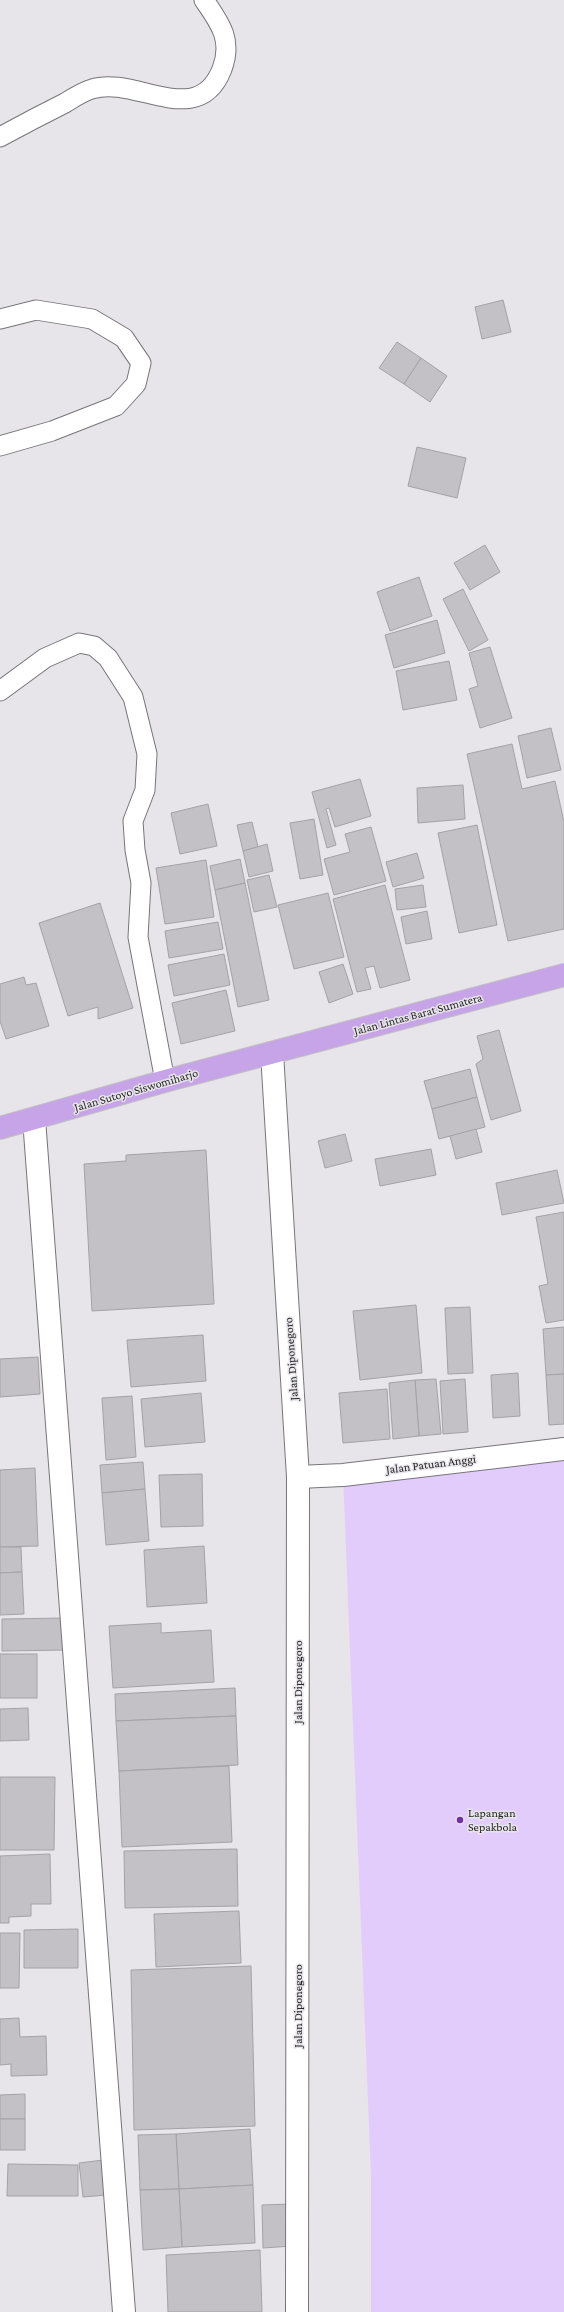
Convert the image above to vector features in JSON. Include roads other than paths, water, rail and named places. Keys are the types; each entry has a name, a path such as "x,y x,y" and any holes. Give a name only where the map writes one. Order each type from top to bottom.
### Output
{"highway":[{"name":"Jalan Lintas Barat Sumatera","path":"272,1054 564,975"},
{"name":"Jalan Sutoyo Siswomiharjo","path":"0,1128 165,1081 272,1054"}],"street":[{"name":"Jalan Diponegoro","path":"272,1054 298,1476 298,2312"},
{"path":"34,1119 124,2312"},
{"name":"Jalan Patuan Anggi","path":"298,1476 342,1475 564,1449"}],"lane":[{"path":"0,137 91,89 109,86 177,99 197,97 207,92 216,83 226,60 224,29 204,0"},
{"path":"0,319 36,310 65,313 92,320 124,338 141,363 136,384 116,406 52,431 0,446"},
{"path":"0,691 45,658 79,643 94,646 108,658 133,697 147,754 145,790 133,821 134,850 141,884 138,937 165,1081"}],"place":[{"name":"Lapangan Sepakbola","path":"460,1820"}]}
